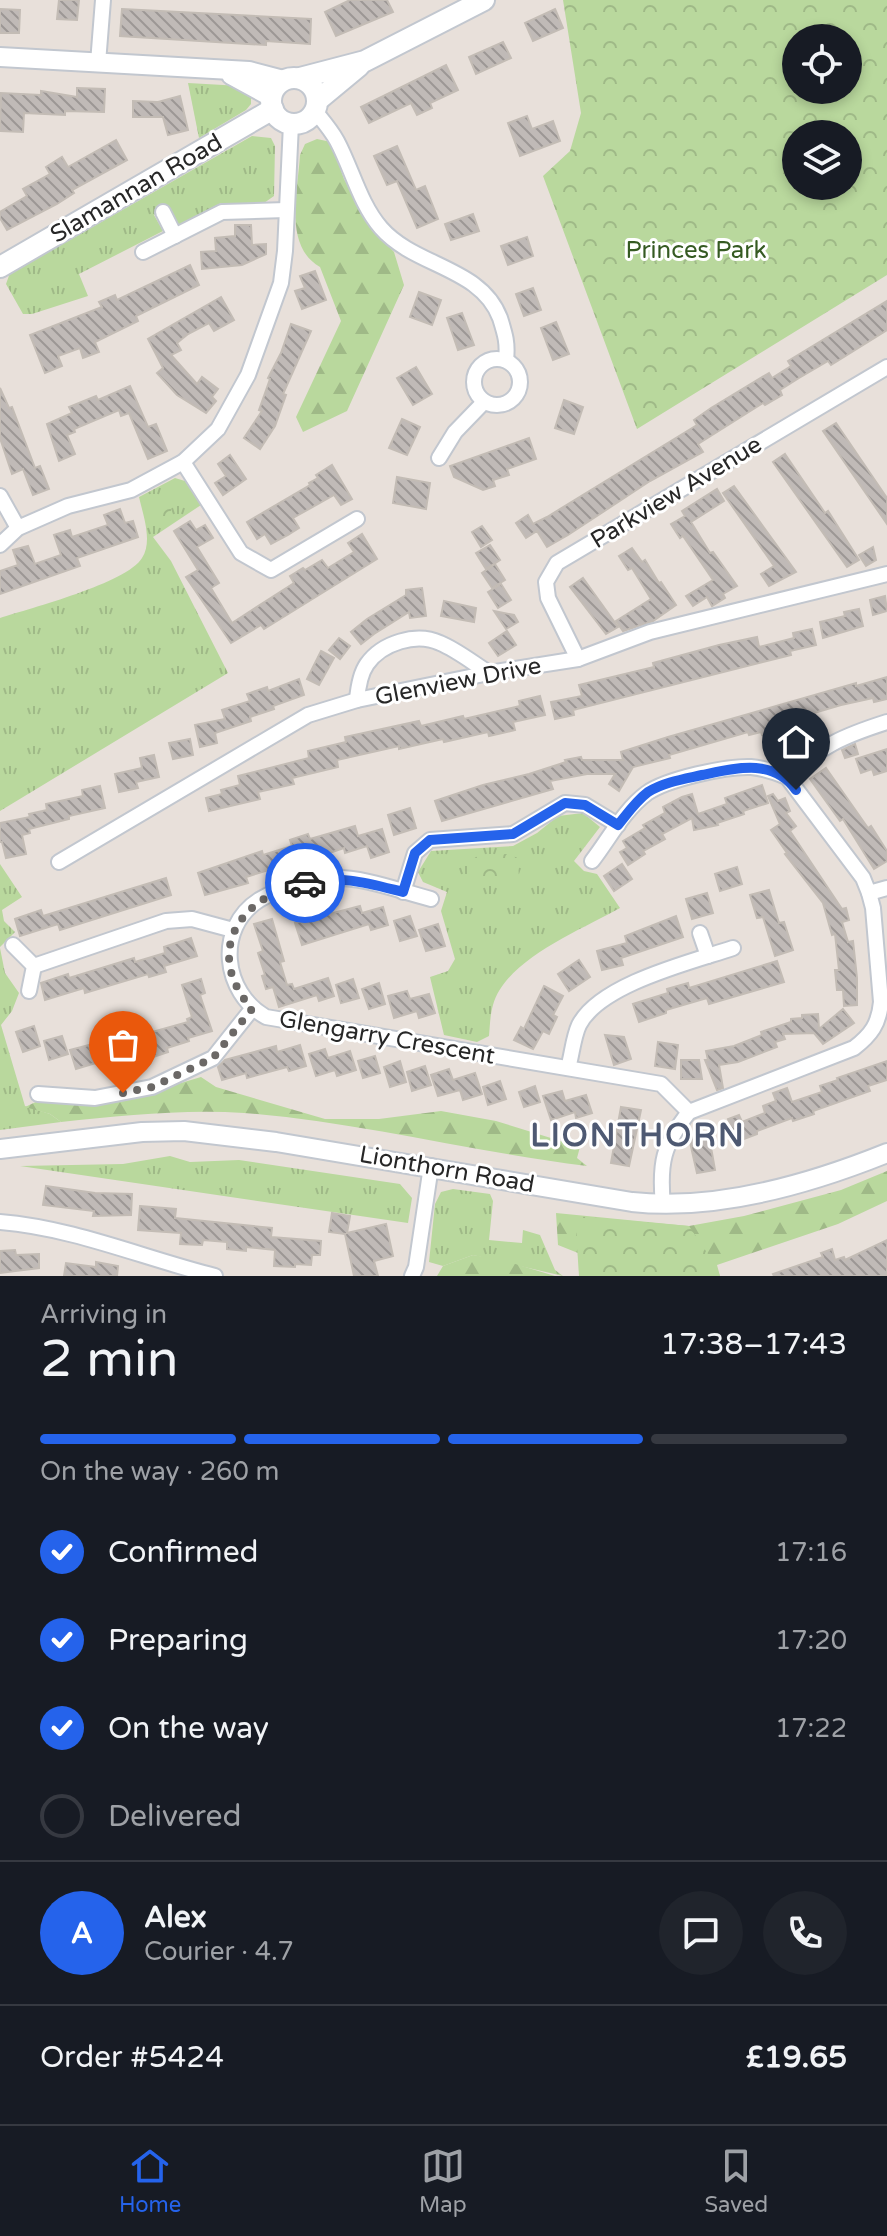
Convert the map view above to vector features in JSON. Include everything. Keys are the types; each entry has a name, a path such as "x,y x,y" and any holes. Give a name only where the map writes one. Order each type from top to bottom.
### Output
{"main road":[{"name":"Slamannan Road","path":"0,267 282,91 365,61 484,0"},
{"name":"Slamannan Road","path":"291,124 305,121 365,61"},
{"path":"291,124 280,119 282,91 313,86 317,106"}],"street":[{"path":"98,63 103,0"},
{"path":"0,57 221,71 251,84 282,91"},
{"path":"317,106 380,227 395,242 417,256 470,281 491,300 508,342 506,360"},
{"path":"0,545 18,528 68,506 131,490 183,462 218,429 248,375 281,283 291,124"},
{"path":"143,252 222,212 286,210"},
{"path":"163,212 175,236"},
{"path":"492,359 506,360 516,367 521,380 519,393 510,403 497,406 484,402 475,392 473,378 480,366 492,359"},
{"name":"Parkview Avenue","path":"578,659 548,598 546,582 557,563 887,367"},
{"path":"439,458 455,432 484,402"},
{"path":"183,462 241,553 271,570 357,519"},
{"path":"0,496 18,528"},
{"name":"Glenview Drive","path":"59,862 308,715 357,700 489,673 578,659 650,632 887,574"},
{"path":"357,700 365,666 379,650 400,641 419,638 438,642 489,673"},
{"path":"787,777 812,754 833,742 887,722"},
{"path":"592,861 630,810 649,792 672,782 751,767 787,777 863,878 869,893 875,924 883,1016 870,1036 854,1048 689,1112 671,1135 666,1149 661,1184 663,1205"},
{"path":"403,892 415,853 430,840 513,834 565,803 585,805 618,825"},
{"path":"34,966 166,921 192,919 233,930 258,901 299,884 331,878 364,882 431,899"},
{"path":"869,893 887,888"},
{"name":"Glengarry Crescent","path":"233,930 230,969 242,997 252,1009 266,1017 661,1084 689,1112"},
{"path":"700,933 708,956"},
{"path":"13,945 34,966"},
{"path":"568,1068 579,1025 591,1010 610,996 645,977 733,948"},
{"path":"29,991 34,966"},
{"path":"38,1094 95,1098 152,1087 213,1058 252,1009"},
{"name":"Lionthorn Road","path":"0,1149 142,1132 184,1131 264,1140 663,1205 711,1202 763,1191 821,1176 887,1153"},
{"path":"412,1276 416,1267 431,1166"},
{"path":"0,1222 26,1224 95,1240 160,1269 215,1276"}],"green space":[{"name":"Princes Park","path":"563,0 887,0 887,275 637,429 543,176 570,151 581,113"},
{"path":"188,83 241,86 251,94 251,104 199,138"},
{"path":"252,136 271,138 275,146 274,196 264,203 221,203 176,226 166,208 154,215 163,231 79,274 88,296 32,314 23,314 6,284 11,270"},
{"path":"317,139 331,142 344,179 370,226 394,252 404,285 347,411 303,432 296,417 341,321 320,267 308,258 301,246 295,217 300,155 305,144"},
{"path":"175,478 185,481 201,505 153,537 171,561 228,673 0,811 0,618 77,594 118,577 133,567 142,558 147,544 139,497"},
{"path":"156,498 173,500 169,520 153,518"},
{"path":"583,813 600,827 574,861 584,871 597,874 620,908 546,948 512,974 493,1005 489,1036 477,1042 444,1035 430,977 448,971 455,959 441,911 447,892 423,882 418,872 431,851 513,846 537,833 558,816"},
{"path":"507,854 518,858 519,881 494,886 469,883 469,860 481,855"},
{"path":"0,864 22,897 2,910 4,921 15,932 0,947"},
{"path":"0,948 5,973 19,993 12,1011 1,1025 25,1106 50,1114 61,1122 0,1130"},
{"path":"201,1077 216,1087 325,1119 379,1119 441,1111 496,1121 580,1147 577,1158 587,1166 287,1117 198,1112 61,1122 50,1114 25,1107 40,1100 144,1094"},
{"path":"170,1156 190,1162 239,1160 400,1184 412,1198 408,1223 20,1166 123,1164"},
{"path":"887,1171 887,1201 838,1224 717,1265 720,1276 614,1250 578,1253 558,1245 556,1213 689,1226 744,1216 841,1190"},
{"path":"453,1189 490,1194 493,1201 489,1240 522,1243 523,1230 540,1235 555,1270 563,1276 473,1255 443,1266 429,1262 435,1204 441,1192"},
{"path":"575,1216 689,1226 720,1276 579,1276"},
{"path":"473,1255 555,1276 437,1276 443,1266"}],"building":[{"path":"59,0 79,0 77,20 57,19"},
{"path":"350,0 387,0 393,12 336,36 325,12"},
{"path":"0,9 20,10 19,33 0,33"},
{"path":"122,9 311,19 310,44 266,41 266,45 120,36"},
{"path":"555,9 563,28 533,41 525,23"},
{"path":"503,42 511,58 476,74 469,57"},
{"path":"446,65 458,90 430,103 432,108 417,115 411,103 369,123 361,107"},
{"path":"77,88 105,89 104,112 65,111 65,115 24,113 23,132 0,131 1,93 41,95 41,91 77,97"},
{"path":"180,96 188,130 168,135 163,117 133,117 133,101 158,102"},
{"path":"527,116 532,129 553,121 560,141 520,156 508,123"},
{"path":"116,140 127,160 72,190 74,193 57,204 7,230 0,212 27,196 23,189 50,174 46,167 62,157 68,167"},
{"path":"397,146 416,190 425,186 438,219 417,228 397,181 387,185 374,156"},
{"path":"473,214 479,231 451,240 445,224"},
{"path":"235,225 251,225 252,245 266,244 266,254 242,265 202,269 201,252 216,251 215,238 235,236"},
{"path":"527,237 533,256 508,265 501,246"},
{"path":"190,265 199,285 136,316 138,321 95,342 99,352 83,358 80,348 58,356 62,366 45,373 30,335 102,307 99,302 115,295 117,300"},
{"path":"315,271 326,300 302,309 295,291 305,288 300,276"},
{"path":"533,288 541,310 524,316 516,294"},
{"path":"419,292 441,300 432,325 410,317"},
{"path":"221,297 234,320 214,331 209,323 188,334 177,343 181,350 171,355 197,384 202,377 218,389 212,397 216,401 206,413 177,395 157,373 163,368 148,339"},
{"path":"887,301 887,330 831,365 828,361 780,390 782,395 765,405 763,403 698,444 703,452 650,481 568,535 547,547 537,531 526,538 516,523 528,515 533,524 547,517 697,425 694,420 711,408 769,373 772,378 791,366 788,361"},
{"path":"462,313 474,345 458,350 447,318"},
{"path":"556,322 569,354 553,360 541,328"},
{"path":"291,324 311,331 283,394 286,395 275,426 260,449 244,438 262,411 259,410 268,378"},
{"path":"416,367 432,394 413,405 397,378"},
{"path":"130,386 148,427 156,424 167,451 148,459 129,413 121,416 119,410 74,429 75,432 67,435 75,454 59,461 47,424 72,413 69,407 96,396 98,400"},
{"path":"0,388 9,408 12,407 35,468 40,466 49,489 33,495 23,469 12,474 0,438"},
{"path":"564,400 583,407 574,434 555,428"},
{"path":"402,419 420,427 407,455 389,448"},
{"path":"836,423 887,498 887,524 823,431"},
{"path":"529,438 536,459 507,469 509,475 493,480 495,486 483,490 454,477 450,466"},
{"path":"785,454 825,513 828,511 859,560 847,567 773,462"},
{"path":"230,455 246,479 223,495 215,483 226,476 218,464"},
{"path":"332,465 352,499 341,505 334,495 293,518 299,528 288,535 271,544 265,534 257,539 247,522 310,485 318,478 316,475"},
{"path":"397,477 430,483 426,509 393,503"},
{"path":"734,486 796,572 769,586 761,574 774,566 723,493"},
{"path":"717,489 724,501 691,522 710,553 713,552 737,586 723,594 725,598 712,606 707,597 693,606 686,596 713,580 671,524 685,516 682,511"},
{"path":"120,509 125,523 133,521 138,537 77,558 80,566 0,594 0,571 18,565 13,550 28,546 35,564 61,555 54,535 70,530 72,537 108,525 104,515"},
{"path":"190,521 196,530 205,525 213,538 197,547 219,583 211,588 232,623 294,583 290,576 303,568 305,570 322,560 328,568 354,552 348,543 362,534 377,559 264,629 261,625 231,643 186,577 198,570 174,531"},
{"path":"482,526 492,540 481,547 472,532"},
{"path":"490,545 500,560 486,569 476,553"},
{"path":"873,547 876,560 866,566 859,555"},
{"path":"632,548 642,562 645,560 676,605 653,621 623,631 616,621 651,599 632,568 628,570 619,556"},
{"path":"495,564 505,580 492,588 482,573"},
{"path":"583,578 618,627 606,634 570,587"},
{"path":"501,584 511,600 498,608 488,592"},
{"path":"422,588 426,616 410,618 409,612 361,644 351,632 406,595 406,590"},
{"path":"885,596 887,611 873,615 870,600"},
{"path":"444,601 476,608 474,622 441,616"},
{"path":"859,609 863,626 823,638 820,622"},
{"path":"494,611 514,615 518,622 506,629"},
{"path":"812,629 816,645 790,651 791,655 573,710 574,715 555,719 551,702 582,696 579,685 654,667 653,663 719,645 757,637 759,647 794,638 793,633"},
{"path":"507,631 516,645 498,656 489,643"},
{"path":"339,638 350,646 340,659 329,650"},
{"path":"321,651 334,658 319,685 307,679"},
{"path":"887,677 887,699 874,702 873,698 841,705 797,718 800,727 789,730 788,727 762,735 761,732 749,735 748,732 633,767 619,791 609,784 615,774 587,774 550,781 553,789 442,821 435,801 529,774 565,760 581,757 582,760 623,760 621,752 668,737 856,683 856,686"},
{"path":"299,679 304,695 250,717 251,721 215,733 217,743 200,747 195,725 225,719 222,710 250,701 247,694 267,687 268,691"},
{"path":"540,696 545,715 513,722 515,730 489,736 488,732 444,742 443,739 399,749 399,746 337,760 338,767 292,778 294,784 258,792 260,799 209,811 206,798 240,785 238,776 309,758 308,751 346,742 345,737 419,721 421,726 463,716 464,719 520,706 519,701"},
{"path":"190,739 193,755 173,759 169,743"},
{"path":"855,744 858,754 845,758 842,750"},
{"path":"887,749 887,771 874,775 872,769 861,773 856,759"},
{"path":"154,755 159,777 136,782 138,788 119,792 115,774 142,768 140,758"},
{"path":"826,768 887,851 887,861 874,869 843,819 840,821 810,779"},
{"path":"762,785 768,803 743,811 744,814 718,825 694,830 692,818 662,834 665,839 643,851 645,854 628,865 620,852 627,848 623,841 665,813 663,807 682,797 692,794 698,814 727,804 725,798"},
{"path":"100,786 105,808 29,829 30,833 22,835 26,854 6,858 0,842 0,823 30,817 29,814 47,810 46,804 83,796 82,790"},
{"path":"773,794 778,801 785,798 790,811 786,813 796,826 790,831 842,909 846,908 849,920 842,922 848,942 853,941 857,1005 844,1006 843,990 837,990 835,970 839,970 835,934 832,935 823,903 785,854 771,830 780,824 768,796"},
{"path":"410,808 416,828 394,835 388,815"},
{"path":"355,826 358,836 382,829 389,852 371,858 367,846 345,853 344,848 276,871 275,868 246,877 248,883 205,895 198,873 262,851 263,855 292,846 290,840 308,834 310,839"},
{"path":"622,864 632,879 614,891 604,876"},
{"path":"737,867 742,884 720,891 715,874"},
{"path":"166,878 171,895 60,930 58,924 20,936 15,919 41,910 43,916"},
{"path":"769,890 779,923 784,922 793,950 775,956 763,917 757,918 750,895"},
{"path":"707,893 713,913 692,919 686,899"},
{"path":"360,906 362,913 383,907 388,925 371,930 369,924 302,945 295,923"},
{"path":"410,916 417,936 400,941 394,921"},
{"path":"676,916 683,937 621,958 623,965 602,970 597,951 627,943 625,936"},
{"path":"272,919 287,985 292,984 294,989 328,978 334,996 319,1001 317,995 279,1007 273,987 266,989 262,976 265,975 258,953 263,951 254,924"},
{"path":"438,924 445,946 426,951 419,930"},
{"path":"191,938 197,956 164,966 166,972 149,977 148,974 85,993 84,988 45,1000 41,983 68,974 69,978 134,958 135,962 165,953 164,947"},
{"path":"579,960 590,977 569,991 558,974"},
{"path":"777,961 784,982 709,1004 707,998 639,1022 633,1004 668,993 667,989 688,983 689,988"},
{"path":"201,979 205,993 200,995 212,1031 188,1038 189,1041 150,1058 125,1061 101,1069 99,1062 76,1069 70,1050 89,1045 90,1049 188,1022 187,1019 192,1017 182,985"},
{"path":"353,979 359,998 341,1003 336,985"},
{"path":"379,983 385,1004 369,1009 362,989"},
{"path":"544,986 563,996 553,1015 557,1017 549,1034 543,1031 533,1049 514,1040 521,1027 524,1029"},
{"path":"407,991 410,999 429,994 435,1013 419,1018 417,1011 394,1018 388,996"},
{"path":"843,1009 854,1023 823,1044 814,1033 783,1034 785,1039 775,1042 777,1047 738,1062 719,1065 723,1088 717,1090 705,1060 708,1060 706,1051 734,1046 762,1035 761,1032 791,1022 791,1019 802,1018 802,1015 818,1014 819,1029"},
{"path":"34,1026 40,1046 23,1052 16,1032"},
{"path":"605,1035 624,1037 631,1059 614,1065"},
{"path":"62,1036 68,1054 49,1060 44,1041"},
{"path":"658,1042 678,1045 675,1069 655,1066"},
{"path":"300,1045 306,1066 289,1071 287,1067 247,1078 246,1073 222,1080 218,1067 225,1060 276,1046 277,1052"},
{"path":"325,1049 328,1058 350,1051 356,1070 337,1076 335,1070 316,1076 309,1054"},
{"path":"375,1056 380,1073 363,1078 358,1061"},
{"path":"681,1060 699,1060 702,1079 681,1079"},
{"path":"400,1061 406,1082 390,1087 384,1067"},
{"path":"887,1061 887,1080 868,1086 870,1091 813,1111 814,1114 793,1121 792,1118 757,1131 757,1134 736,1142 728,1119 739,1115 742,1122 765,1113 763,1106 776,1101 773,1093 787,1088 792,1102 822,1092 820,1086 837,1078"},
{"path":"425,1066 431,1085 412,1091 407,1072"},
{"path":"449,1069 453,1080 475,1073 482,1094 463,1100 460,1090 438,1096 431,1075"},
{"path":"500,1081 506,1099 488,1105 483,1087"},
{"path":"535,1086 540,1102 524,1107 519,1092"},
{"path":"562,1091 565,1101 586,1095 592,1113 576,1118 575,1112 551,1120 543,1096"},
{"path":"621,1107 641,1110 629,1166 611,1163"},
{"path":"709,1136 715,1170 697,1173 689,1138"},
{"path":"46,1186 95,1193 132,1194 131,1215 93,1216 94,1211 43,1205"},
{"path":"140,1206 176,1209 175,1218 272,1228 271,1237 321,1241 320,1255 312,1255 311,1265 274,1266 275,1250 227,1249 227,1242 203,1240 202,1245 180,1244 181,1233 138,1230"},
{"path":"332,1213 350,1216 347,1233 386,1224 393,1256 374,1261 378,1276 354,1276 345,1234 329,1232"},
{"path":"887,1240 887,1276 773,1274 823,1257 821,1253 832,1249 835,1260 844,1257 845,1260"},
{"path":"15,1250 16,1255 39,1254 39,1268 0,1273 0,1251"},
{"path":"96,1262 118,1266 117,1276 64,1276 66,1263 96,1267"}],"way so far":[{"path":"123,1093 152,1087 213,1058 252,1009 235,985 230,969 233,930 258,901 305,883"}],"district":[{"name":"LIONTHORN","path":"638,1135"}],"route":[{"path":"305,883 331,878 403,892 415,853 430,840 440,837 503,837 565,803 585,805 618,825 649,792 672,782 733,769 751,767 771,771 787,777 796,790"}]}
